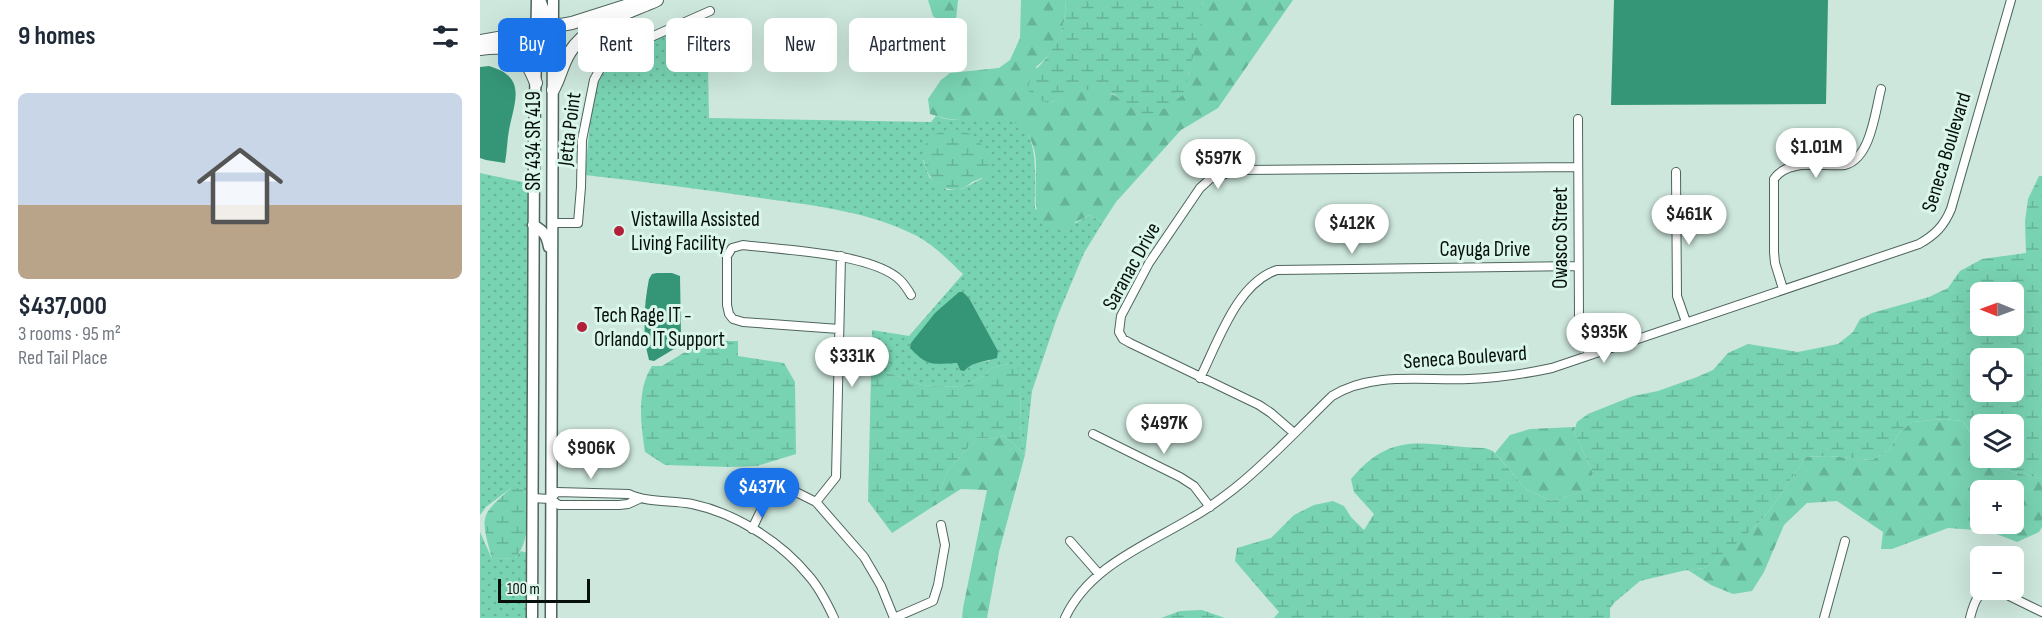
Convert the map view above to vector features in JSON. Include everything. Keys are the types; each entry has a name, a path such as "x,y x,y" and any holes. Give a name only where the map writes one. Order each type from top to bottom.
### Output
{"highway":[{"path":"538,0 548,18"},
{"path":"566,24 644,0"},
{"path":"553,90 569,53 583,37 599,26 657,0"},
{"path":"480,41 498,38"},
{"path":"480,49 506,47 516,51 524,57 536,83"}],"main road":[{"path":"537,18 538,0"},
{"name":"SR 434 SR 419","path":"553,18 554,0"},
{"path":"532,618 536,72"},
{"name":"SR 434 SR 419","path":"552,268 553,72"},
{"path":"534,178 540,210 553,223"},
{"path":"534,225 547,237 552,268 551,618"}],"street":[{"name":"Seneca Boulevard","path":"1065,618 1072,604 1099,574 1210,507 1236,487 1332,396 1345,388 1379,380 1497,378 1552,368 1919,244 1934,236 1945,223 1951,209 2011,0"},
{"name":"Jetta Point","path":"553,223 578,223 582,140 590,94 601,67 615,53 710,11"},
{"path":"1783,290 1774,252 1774,179 1779,172 1792,166 1845,165 1859,158 1866,145 1881,89"},
{"name":"Owasco Street","path":"1578,119 1578,319 1589,355"},
{"name":"Saranac Drive","path":"1294,433 1265,409 1130,343 1119,332 1126,304 1149,263 1200,188 1210,179 1237,170 1578,167"},
{"path":"1676,172 1677,296 1686,322"},
{"path":"839,329 743,322 733,319 727,305 727,256 732,248 743,245 841,256 874,266 899,279 911,295"},
{"path":"816,502 836,477 841,256"},
{"name":"Cayuga Drive","path":"1200,378 1242,296 1259,278 1277,270 1578,266"},
{"path":"1093,434 1180,477 1194,486 1210,507"},
{"path":"752,529 766,500 780,492 796,492 816,502 864,557 881,586 894,618 933,601 945,545 941,525"},
{"path":"532,498 550,499 559,505 619,505 639,499 694,505 727,516 752,529 796,561 820,591 834,618"},
{"path":"1070,541 1099,574"},
{"path":"1824,618 1845,541"},
{"path":"1970,618 1978,595 1990,590 1997,590 2042,612"}],"green space":[{"path":"928,0 958,0 956,18 933,16"},
{"path":"1021,0 1065,0 1064,19 1059,37 1050,53 1036,67 1049,103 1076,91 1097,89 1119,98 1139,113 1189,75 1201,19 1202,0 1293,0 1218,108 1181,130 1116,202 1103,222 1089,215 1069,225 1055,228 1045,226 1039,219 1036,209 1035,153 1029,136 1022,127 1004,119 962,120 930,114 928,99 941,80 950,73 999,68 1010,60 1020,38"},
{"path":"1065,0 1202,0 1202,19 1184,94 1166,108 1148,115 1139,114 1114,94 1096,90 1080,90 1049,103 1037,99 1028,90 1029,84 1034,72 1059,38 1064,23"},
{"path":"666,33 666,72 708,72 709,118 931,122 936,116 957,120 992,118 1009,120 1021,126 1029,137 1033,150 1035,209 1076,223 1089,215 1103,222 1084,253 1058,315 1032,391 1025,455 1020,425 1021,390 1008,364 991,368 984,376 961,387 922,385 886,372 871,375 872,330 909,336 963,274 941,253 917,236 881,221 824,207 585,175 593,103 600,76 602,72 654,72 654,38","holes":["923,160 983,178 962,189 947,190 929,177","963,292 969,298 998,351 989,361 978,362 960,370 957,363"]},
{"path":"948,129 967,132 977,139 990,163 989,171 985,176 955,190 945,188 929,176 923,155 929,139"},
{"path":"480,173 528,182 530,292 526,493 521,488 511,488 486,507 480,515"},
{"path":"2039,176 2042,176 2042,479 1998,468 2024,468 2024,414 1970,414 1970,432 1963,421 1944,419 1912,422 1900,432 1889,450 1872,460 1829,456 1806,457 1772,507 1738,542 1704,568 1640,581 1610,608 1610,618 1274,618 1279,612 1235,561 1237,548 1271,538 1294,515 1314,505 1333,501 1344,506 1364,530 1374,514 1354,492 1351,479 1382,452 1397,446 1429,444 1485,448 1493,451 1526,489 1551,501 1588,490 1593,473 1574,432 1577,422 1588,414 1633,396 1658,391 1713,370 1728,353 1748,344 1798,352 1838,344 1853,332 1860,319 1872,313 1929,297 1948,288 1960,271 1982,259 2026,253 2025,221 2028,199"},
{"path":"686,341 738,341 738,356 784,363 795,382 796,454 757,466 729,467 665,465 645,452 641,408 647,376 652,366 662,366 685,352"},
{"path":"1017,364 1021,390 1020,425 1025,455 1004,435 995,439 977,438 948,470 933,504 892,533 868,501 871,375 886,372 922,385 961,387 984,376 991,368"},
{"path":"1944,419 1963,421 1970,432 1970,468 1998,468 2042,479 2042,527 2039,532 2017,542 1997,534 2024,534 2024,480 1970,480 1970,530 1948,528 1892,549 1881,549 1883,532 1837,501 1807,503 1784,525 1764,572 1752,591 1733,594 1711,585 1688,570 1704,568 1755,527 1772,507 1806,457 1829,456 1872,460 1889,450 1900,432 1912,422"},
{"path":"1575,427 1574,432 1593,473 1589,490 1551,501 1526,489 1495,453 1510,435 1530,429"},
{"path":"1004,435 1025,455 999,552 987,618 962,618 987,490 961,489 926,511 933,503 948,470 977,438 995,439"},
{"path":"511,488 521,488 526,493 526,536 515,558 492,559 485,518 493,505"},
{"path":"480,532 492,559 515,558 521,551 528,553 528,618 480,618"},
{"path":"1202,610 1225,618 1161,618 1180,611"}],"shaded area":[{"path":"1614,0 1828,0 1826,104 1611,105"},
{"path":"489,66 498,70 498,72 509,76 514,83 516,91 505,163 480,158 480,67"},
{"path":"672,273 680,276 681,335 679,346 654,361 649,360 644,320 649,279 652,274"},
{"path":"959,292 963,292 969,298 998,351 997,358 975,364 964,371 960,370 957,363 936,364 926,361 910,348 911,343 935,313"}],"place":[{"name":"Vistawilla Assisted Living Facility","path":"619,231"},
{"name":"Tech Rage IT - Orlando IT Support","path":"582,327"}]}
